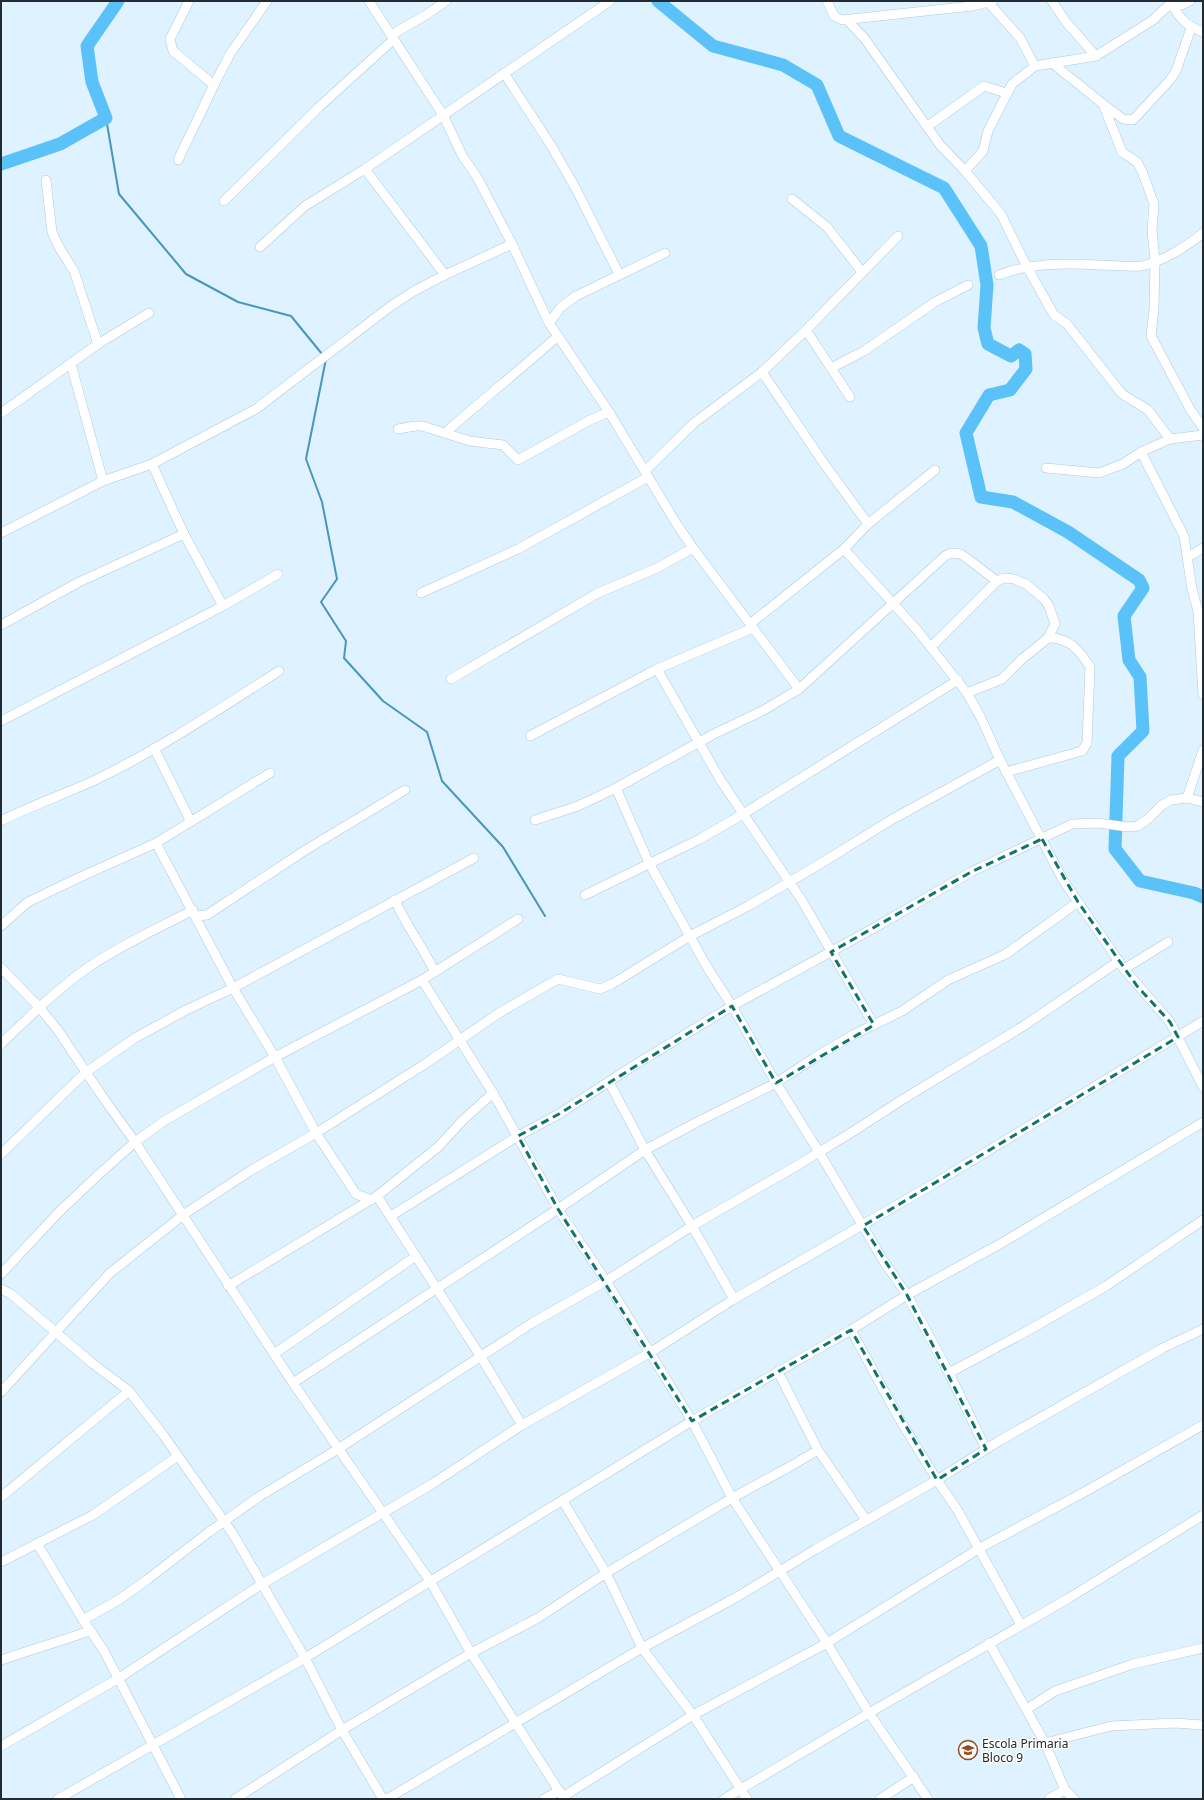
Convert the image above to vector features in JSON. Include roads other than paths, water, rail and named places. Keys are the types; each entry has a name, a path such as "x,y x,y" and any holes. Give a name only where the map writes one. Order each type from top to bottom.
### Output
{"street":[{"path":"189,1 170,39 171,45 174,51 214,85"},
{"path":"178,160 230,54 267,1"},
{"path":"369,1 443,115 463,157 477,177 512,244 550,323 558,336 609,412 693,548 799,689"},
{"path":"224,201 319,107 393,37 446,1"},
{"path":"260,247 305,206 365,169 610,1"},
{"path":"827,1 834,16 842,20 972,6 991,2 1020,38 1034,66"},
{"path":"1052,1 1066,22 1096,56"},
{"path":"965,171 983,151 988,131 1012,84 1034,66 1096,56 1152,20 1172,4 1190,1"},
{"path":"1172,4 1184,22 1191,28 1203,32"},
{"path":"847,20 865,39 940,145 965,171 1001,214 1027,267 1054,315 1067,324 1122,394 1148,410 1170,439"},
{"path":"1052,63 1123,119 1133,120 1170,80 1176,71 1191,28"},
{"path":"504,73 552,147 576,189 619,274"},
{"path":"928,126 984,86 1006,94"},
{"path":"1103,104 1119,147 1122,152 1137,162 1154,204 1152,231 1155,262 1154,309 1151,336 1190,409 1203,428"},
{"path":"365,169 445,275"},
{"path":"46,180 52,232 60,249 74,271 98,344"},
{"path":"792,199 827,227 862,272"},
{"path":"999,275 1027,267 1086,264 1142,266 1155,262 1203,233"},
{"path":"421,593 518,549 647,474 694,423 762,372 806,330 898,236"},
{"path":"1,533 103,481 152,464 256,409 391,306 414,291 512,244"},
{"path":"550,323 561,307 572,299 619,274 665,253"},
{"path":"831,368 864,351 935,302 968,285"},
{"path":"1,413 98,344 149,313"},
{"path":"806,330 850,397"},
{"path":"445,433 558,336"},
{"path":"71,364 103,481"},
{"path":"762,372 825,466 868,524"},
{"path":"398,429 422,426 470,441 499,444 506,447 515,459 520,460 588,421 609,412"},
{"path":"1046,468 1099,473 1123,464 1141,452 1170,439 1203,435"},
{"path":"1141,452 1184,536 1192,589 1200,611 1202,690"},
{"path":"152,464 184,534 223,606"},
{"path":"530,736 657,669 751,626 844,549 868,524 935,470"},
{"path":"1,625 79,582 184,534"},
{"path":"451,679 598,593 657,568 693,548"},
{"path":"1188,557 1203,548"},
{"path":"844,549 931,647 967,693 981,718 1006,772 1063,880 1124,969 1137,986 1170,1022 1203,1087"},
{"path":"535,820 578,806 616,788 699,744 714,734 764,710 799,689 945,556 951,553 961,554 997,581"},
{"path":"1,721 223,606 278,574"},
{"path":"931,647 997,581 1004,578 1020,581 1026,584 1044,599 1055,620 1054,628 1048,638 1022,659 1002,679 967,693"},
{"path":"1006,772 1082,751 1087,743 1090,667 1084,658 1064,640 1059,637 1048,638"},
{"path":"657,669 668,686 699,744 743,814 801,899 874,1025"},
{"path":"1,821 26,808 93,781 214,713 279,671"},
{"path":"585,895 700,839 743,814 958,680"},
{"path":"154,748 191,822"},
{"path":"1188,798 1203,750"},
{"path":"1,1392 55,1331 110,1273 183,1215 250,1171 316,1133 425,1064 499,1013 554,981 562,980 590,988 600,989 612,984 690,936 789,882 891,820 1000,760"},
{"path":"1,926 28,902 46,892 156,843 270,773"},
{"path":"616,788 649,863 776,1083 907,1295 949,1373 986,1449"},
{"path":"202,927 207,915 304,851 405,790"},
{"path":"391,1216 518,1136 559,1114 732,1006 831,952 971,872 1072,824 1098,823 1128,827 1138,826 1149,818 1162,805 1171,800 1188,798 1203,802"},
{"path":"156,843 195,913 233,988 275,1058 316,1133 356,1194 353,1211"},
{"path":"1,1154 86,1072 135,1038 186,1010 233,988 474,858"},
{"path":"395,900 401,915 435,972"},
{"path":"293,1383 645,1150 699,1121 776,1083 814,1058 902,1011 948,980 1006,954 1078,902"},
{"path":"1,1044 39,1007 86,969 119,949 195,913 207,915"},
{"path":"1,1274 59,1212 135,1142 164,1121 275,1058 422,980 518,919"},
{"path":"1124,969 1168,942"},
{"path":"83,1620 120,1599 223,1521 260,1496 338,1449 532,1323 606,1280 692,1226 850,1134 905,1098 1025,1025 1119,961"},
{"path":"1,968 39,1007 57,1029 135,1142 293,1383 430,1581 471,1653 514,1723 562,1795"},
{"path":"422,980 493,1093 558,1209 606,1280 651,1352 692,1421 732,1498 780,1570 869,1713 928,1799"},
{"path":"1,1746 119,1678 262,1584 383,1513 522,1425 651,1352 734,1299 863,1226 1203,1021"},
{"path":"609,1082 645,1150 692,1226 734,1299"},
{"path":"228,1286 374,1198 438,1147 463,1120 493,1093"},
{"path":"58,1799 154,1746 305,1658 692,1421 851,1330 907,1295 1000,1244 1203,1122"},
{"path":"356,1194 374,1198 391,1216 416,1256 438,1287 522,1425"},
{"path":"949,1373 1106,1286 1203,1220"},
{"path":"274,1354 396,1268 416,1256"},
{"path":"1,1289 11,1294 92,1363 129,1391 178,1456 223,1521 262,1584 305,1658 342,1730 383,1799"},
{"path":"387,1799 642,1648 708,1613 937,1480 986,1449 1163,1348 1203,1329"},
{"path":"851,1330 900,1420 980,1548 1021,1625"},
{"path":"778,1372 818,1450 866,1520"},
{"path":"1,1497 129,1391"},
{"path":"544,1799 562,1795 693,1715 827,1644 980,1548 1203,1425"},
{"path":"235,1799 342,1730 471,1653 538,1618 606,1573 732,1498 818,1450"},
{"path":"1,1562 38,1545 93,1515 178,1456"},
{"path":"563,1501 606,1573 642,1648 693,1715 747,1799"},
{"path":"724,1799 869,1713 1069,1598 1203,1515"},
{"path":"38,1545 83,1620 104,1651 181,1799"},
{"path":"1,1660 90,1631"},
{"path":"989,1644 1046,1743 1065,1790 1074,1799"},
{"path":"1027,1709 1055,1691 1133,1664 1203,1648"},
{"path":"1046,1743 1111,1726 1175,1723 1203,1725"},
{"path":"880,1799 914,1777"},
{"path":"1049,1799 1065,1790"}],"waterway":[{"path":"1,164 60,144 106,118 92,82 87,46 118,1"},
{"path":"658,1 713,46 783,65 817,85 839,136 944,188 981,246 987,285 984,328 988,344 1011,356 1019,350 1025,354 1026,369 1010,390 989,395 966,433 981,497 1013,502 1068,532 1139,580 1143,588 1124,616 1129,660 1140,677 1143,731 1118,756 1115,849 1140,881 1194,893 1203,897"},
{"path":"106,118 119,194 186,274 238,302 291,316 322,354"},
{"path":"326,359 306,459 322,502 337,579 321,602 346,641 344,658 383,701 427,732 442,781 503,847 545,916"}],"place":[{"name":"Escola Primaria Bloco 9","path":"968,1750"}]}
